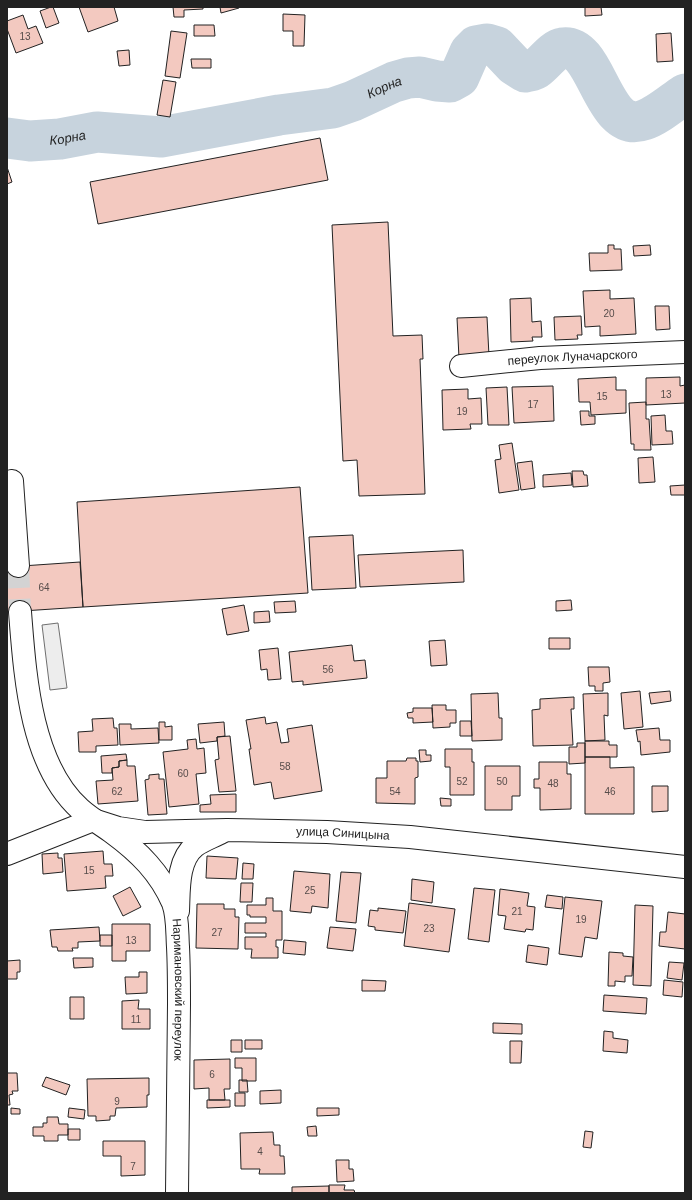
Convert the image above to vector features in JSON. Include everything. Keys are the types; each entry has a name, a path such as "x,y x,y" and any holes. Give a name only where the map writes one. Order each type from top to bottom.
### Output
{"street":[{"name":"переулок Луначарского","path":"461,366 540,358 685,352"},
{"path":"12,481 18,566"},
{"name":"Наримановский переулок","path":"20,612 18,646 37,732 50,770 69,798 93,820 129,846 155,871 174,905 177,921 179,981 177,1193"},
{"path":"7,854 93,820"},
{"name":"улица Синицына","path":"93,820 118,828 145,832 227,830 327,832 410,837 685,867"},
{"path":"177,921 180,881 187,856 194,847 227,830"}],"shaded area":[{"path":"58,623 67,688 50,690 42,625"}],"building":[{"path":"53,7 59,23 46,28 40,11"},
{"path":"79,7 114,7 118,21 88,32"},
{"path":"173,7 203,7 203,9 184,10 184,17 174,17"},
{"path":"220,7 238,7 239,8 221,13"},
{"path":"585,7 601,7 602,15 585,16"},
{"path":"283,14 305,15 304,46 293,46 293,31 283,31"},
{"path":"23,15 28,29 36,26 43,43 16,53 7,29 7,21"},
{"path":"194,25 214,25 215,36 194,36"},
{"path":"171,31 187,33 180,78 165,76"},
{"path":"671,33 673,61 657,62 656,34"},
{"path":"129,50 130,65 119,66 117,51"},
{"path":"191,59 211,59 211,68 192,68"},
{"path":"163,80 176,82 170,117 157,115"},
{"path":"320,138 328,180 98,224 90,182"},
{"path":"7,167 12,182 7,184"},
{"path":"388,222 393,336 422,335 423,359 420,359 425,494 359,496 357,460 343,461 332,225"},
{"path":"608,245 614,245 614,249 621,249 622,270 590,271 589,253 608,253"},
{"path":"650,245 651,255 634,256 633,246"},
{"path":"610,290 610,299 634,298 636,334 600,336 600,326 585,327 583,291"},
{"path":"531,298 532,322 541,321 542,337 532,337 533,341 511,342 510,299"},
{"path":"655,306 669,306 670,329 656,330"},
{"path":"581,316 582,335 577,335 578,339 555,340 554,317"},
{"path":"487,317 489,356 459,358 457,318"},
{"path":"616,377 616,390 626,390 626,413 591,415 590,402 579,402 578,379"},
{"path":"680,377 680,386 685,385 685,403 646,405 646,378"},
{"path":"553,386 554,421 514,423 512,387"},
{"path":"507,387 509,425 488,425 486,388"},
{"path":"468,389 468,399 481,398 482,424 470,424 471,429 443,430 442,390"},
{"path":"646,402 646,419 649,419 651,450 634,450 634,444 631,444 629,403"},
{"path":"580,411 589,411 589,416 595,416 595,424 581,425"},
{"path":"665,415 666,431 672,431 673,444 652,445 651,416"},
{"path":"512,443 519,490 499,493 495,460 501,459 499,445"},
{"path":"653,457 655,482 639,483 638,458"},
{"path":"532,461 535,488 521,490 517,463"},
{"path":"572,471 583,471 584,475 587,475 588,486 573,487"},
{"path":"571,473 572,485 543,487 543,475"},
{"path":"685,485 685,495 671,495 670,486"},
{"path":"300,487 308,593 83,607 77,502"},
{"path":"353,535 356,588 312,590 309,537"},
{"path":"463,550 464,582 360,587 358,555"},
{"path":"80,562 83,607 7,612 7,567"},
{"path":"571,600 572,610 556,611 556,601"},
{"path":"295,601 296,612 275,613 274,602"},
{"path":"244,605 249,631 227,635 222,609"},
{"path":"269,611 270,622 254,623 254,612"},
{"path":"549,638 570,638 570,649 549,649"},
{"path":"445,640 447,665 431,666 429,641"},
{"path":"352,645 354,661 365,660 367,678 303,685 303,681 292,682 289,652"},
{"path":"278,648 281,679 268,680 267,669 261,670 259,650"},
{"path":"588,667 609,667 610,682 603,683 603,691 595,691 595,686 589,686"},
{"path":"640,691 643,727 624,729 621,693"},
{"path":"670,691 671,701 651,704 649,693"},
{"path":"498,693 499,718 502,718 502,740 472,741 471,694"},
{"path":"608,693 608,716 604,715 605,740 585,741 583,694"},
{"path":"574,697 574,709 571,709 573,745 533,746 532,710 540,709 540,699"},
{"path":"432,705 446,705 446,710 456,710 456,723 450,723 450,727 433,728"},
{"path":"413,708 432,708 433,722 413,723 413,718 408,718 407,713 413,712"},
{"path":"265,717 266,724 277,722 281,743 289,742 287,729 312,725 322,791 274,799 271,782 254,785 249,749 251,749 246,720"},
{"path":"113,718 114,728 117,728 118,745 96,746 96,752 79,752 78,732 93,731 92,719"},
{"path":"460,721 471,721 472,736 460,736"},
{"path":"159,722 165,722 165,727 172,726 172,740 159,740"},
{"path":"224,722 225,736 217,737 217,741 200,743 198,724"},
{"path":"119,724 131,724 131,729 158,728 159,743 120,745"},
{"path":"659,728 660,740 670,740 670,752 641,755 640,741 638,742 636,730"},
{"path":"230,736 236,791 219,792 215,760 219,759 217,737"},
{"path":"196,739 197,749 204,748 206,773 196,774 199,804 169,807 163,752 188,749 187,740"},
{"path":"585,741 609,741 609,745 617,745 617,757 585,757"},
{"path":"577,743 585,743 585,763 569,764 569,747 577,747"},
{"path":"445,749 472,749 472,762 474,762 474,795 450,795 450,767 445,767"},
{"path":"419,750 426,750 426,755 431,755 431,761 420,762"},
{"path":"126,754 127,760 119,761 119,767 112,768 112,773 102,773 101,756"},
{"path":"585,757 610,757 610,768 634,767 634,814 585,814"},
{"path":"407,758 416,758 416,761 418,761 418,777 415,778 415,804 376,803 376,778 387,778 387,761 406,761"},
{"path":"127,760 127,766 135,766 138,801 98,804 96,781 113,780 112,768 119,767 119,761"},
{"path":"539,762 567,762 567,774 571,774 571,809 540,810 540,788 534,788 534,779 539,779"},
{"path":"485,766 520,766 520,796 512,796 512,810 485,810"},
{"path":"159,774 159,779 164,779 167,814 148,815 145,780 149,779 149,775"},
{"path":"652,786 668,786 668,811 652,812"},
{"path":"236,794 236,812 200,812 200,805 211,804 210,795"},
{"path":"440,798 451,799 451,806 441,806"},
{"path":"103,851 104,864 112,864 113,876 105,876 106,888 67,891 64,854"},
{"path":"58,853 58,858 62,858 63,872 43,874 42,854"},
{"path":"207,856 238,858 236,879 206,878"},
{"path":"243,863 254,864 253,879 242,879"},
{"path":"294,871 330,874 328,908 312,906 311,913 290,911"},
{"path":"341,872 361,873 356,923 336,921"},
{"path":"412,879 434,882 432,903 411,900"},
{"path":"241,883 253,883 252,902 240,902"},
{"path":"130,887 141,907 123,916 113,896"},
{"path":"474,888 495,890 489,942 468,939"},
{"path":"500,889 529,893 527,906 535,907 533,930 526,929 525,932 504,929 506,916 498,915"},
{"path":"547,895 563,897 562,909 545,907"},
{"path":"565,897 602,901 597,939 585,937 582,957 559,954"},
{"path":"266,898 273,898 273,911 282,911 282,940 276,940 276,947 278,947 278,958 251,958 252,949 245,949 245,937 266,937 266,933 245,933 245,923 266,923 266,917 250,917 250,915 247,915 247,905 266,905"},
{"path":"409,903 455,909 449,952 404,946"},
{"path":"197,904 224,904 224,909 235,909 235,917 239,917 238,949 196,948"},
{"path":"635,905 653,906 651,986 633,985"},
{"path":"378,908 406,911 403,933 375,930 375,927 368,926 370,910 378,911"},
{"path":"668,912 685,914 685,949 659,946 660,932 666,932"},
{"path":"112,924 150,924 150,951 126,951 126,961 112,961"},
{"path":"99,927 100,941 78,942 78,948 72,948 73,951 58,951 57,947 52,947 50,930"},
{"path":"330,927 356,929 353,951 327,948"},
{"path":"100,935 112,935 112,946 100,946"},
{"path":"284,940 306,942 305,955 283,953"},
{"path":"528,945 549,948 547,965 526,962"},
{"path":"609,952 623,953 623,956 633,957 632,976 625,976 625,982 615,981 615,986 608,986"},
{"path":"73,958 93,958 93,967 74,968"},
{"path":"20,960 20,972 17,972 17,979 7,979 7,961"},
{"path":"669,962 684,963 682,980 667,978"},
{"path":"139,972 147,972 147,993 126,994 125,977 139,977"},
{"path":"362,980 386,981 385,991 362,991"},
{"path":"664,980 683,982 682,997 663,995"},
{"path":"604,995 647,998 646,1014 603,1011"},
{"path":"70,997 84,997 84,1019 70,1019"},
{"path":"139,1000 138,1009 150,1009 150,1029 122,1029 122,1001"},
{"path":"493,1023 522,1024 522,1034 493,1033"},
{"path":"604,1031 613,1032 613,1038 628,1040 627,1053 603,1051"},
{"path":"231,1040 242,1040 242,1052 231,1052"},
{"path":"245,1040 262,1040 262,1049 245,1049"},
{"path":"510,1041 522,1041 521,1063 510,1063"},
{"path":"235,1058 256,1058 256,1081 242,1081 242,1068 235,1068"},
{"path":"230,1059 230,1089 224,1089 225,1100 209,1100 209,1088 194,1089 194,1060"},
{"path":"7,1073 17,1073 18,1091 12,1091 13,1094 9,1095 10,1105 7,1105"},
{"path":"46,1077 70,1085 66,1095 42,1086"},
{"path":"149,1078 147,1107 116,1108 115,1116 110,1116 110,1120 96,1121 96,1116 88,1116 87,1079"},
{"path":"239,1080 247,1080 248,1092 239,1092"},
{"path":"281,1090 281,1103 260,1104 260,1091"},
{"path":"235,1093 245,1093 245,1106 235,1106"},
{"path":"207,1100 230,1100 230,1107 207,1108"},
{"path":"11,1108 20,1109 20,1114 11,1114"},
{"path":"69,1108 85,1110 84,1119 68,1117"},
{"path":"317,1108 339,1108 339,1115 317,1116"},
{"path":"47,1117 58,1117 59,1124 68,1124 68,1135 58,1135 58,1141 44,1141 44,1136 33,1136 33,1127 43,1127 43,1123 47,1123"},
{"path":"316,1126 317,1136 308,1136 307,1127"},
{"path":"68,1129 80,1129 80,1140 68,1140"},
{"path":"585,1131 593,1132 591,1148 583,1147"},
{"path":"273,1132 274,1145 280,1145 280,1156 284,1156 285,1174 259,1174 260,1169 241,1169 240,1133"},
{"path":"103,1141 145,1141 145,1175 121,1176 121,1156 103,1156"},
{"path":"336,1160 349,1160 349,1169 353,1169 354,1181 337,1182"},
{"path":"329,1185 345,1185 344,1190 354,1190 355,1193 329,1193"},
{"path":"329,1186 329,1193 292,1193 292,1187"}],"waterway":[{"name":"Корна","path":"7,138 30,141 60,139 97,132 161,137 279,115 333,108 353,101 394,82 408,78 420,77 450,82 459,77 470,52 476,46 487,44 497,47 514,65 525,72 536,69 552,53 559,49 574,50 584,59 609,102 618,114 630,121 649,118 685,94"}],"tunnel":[{"path":"18,566 20,612"}]}
